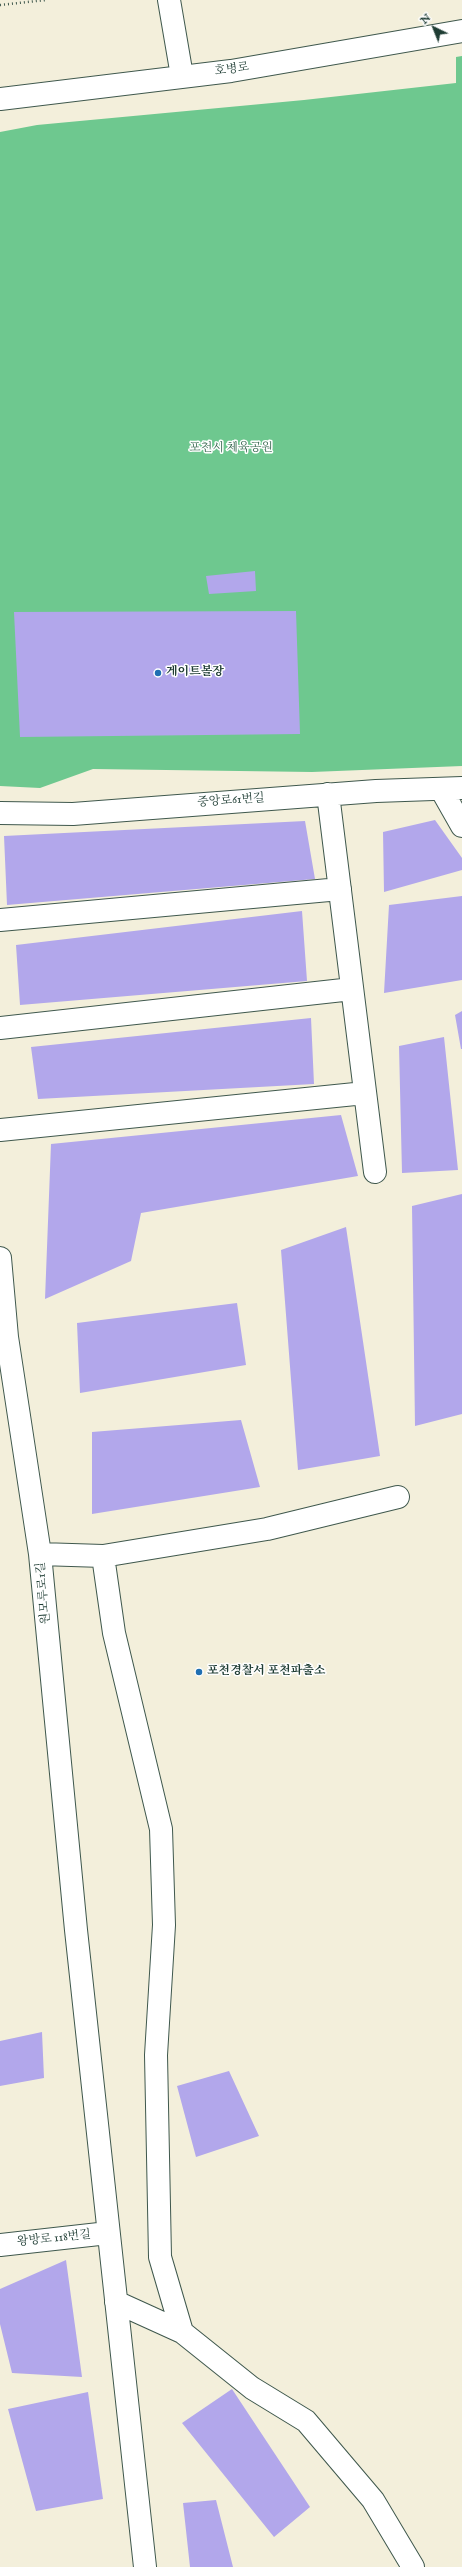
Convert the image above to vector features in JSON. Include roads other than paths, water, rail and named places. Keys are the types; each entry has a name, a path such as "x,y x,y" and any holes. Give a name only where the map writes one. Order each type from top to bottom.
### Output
{"street":[{"path":"169,0 182,76"},
{"name":"호병로","path":"0,99 231,70 462,31"},
{"path":"452,789 462,826"},
{"name":"중앙로61번길","path":"0,813 73,814 328,794 452,789"},
{"path":"328,794 374,1172"},
{"path":"0,920 340,889"},
{"path":"0,1028 352,989"},
{"path":"0,1130 365,1093"},
{"name":"원모루로1길","path":"0,1258 1,1286 7,1337 40,1554 76,1930 145,2567"},
{"path":"40,1554 103,1556 267,1529 398,1497"},
{"path":"103,1556 114,1633 161,1829 164,1925 156,2055 160,2257 182,2332"},
{"name":"왕방로 118번길","path":"0,2245 108,2233"},
{"path":"116,2302 182,2332 252,2388 306,2421 373,2500 412,2567"}],"place":[{"name":"게이트볼장","path":"158,673"},
{"name":"포천경찰서 포천파출소","path":"199,1672"}],"park label":[{"name":"포천시 체육공원","path":"231,449"}]}
